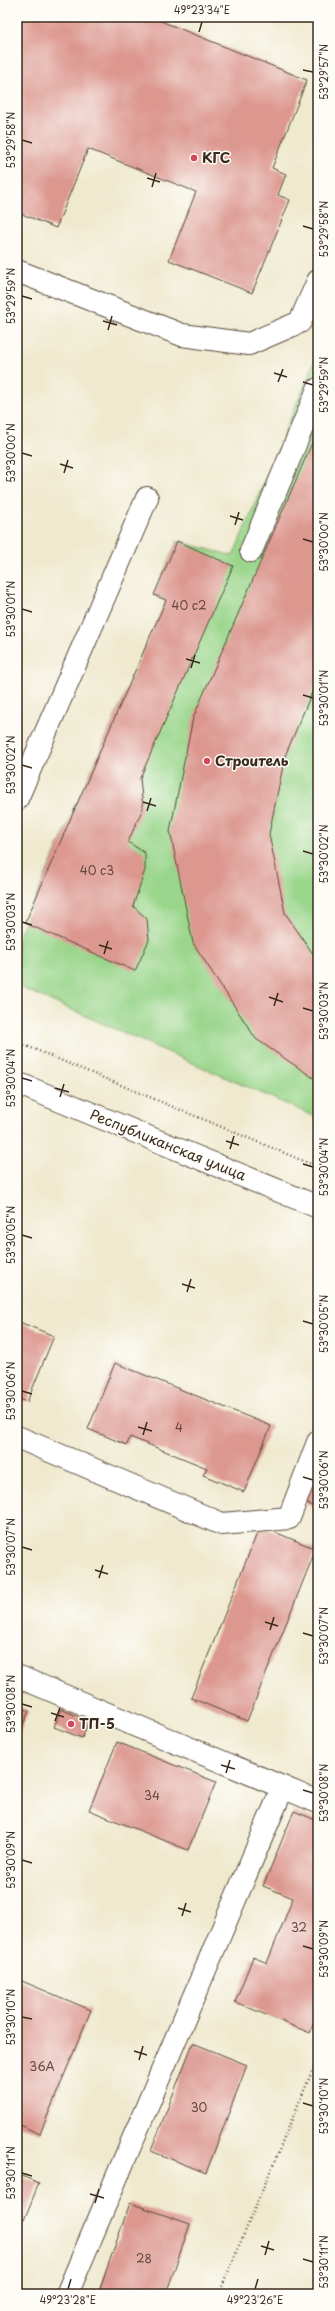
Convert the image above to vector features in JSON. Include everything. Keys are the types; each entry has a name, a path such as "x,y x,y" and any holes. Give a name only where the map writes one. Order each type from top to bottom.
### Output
{"street":[{"path":"17,271 182,335 249,344 300,322 318,281"},
{"path":"251,551 318,389"},
{"path":"17,799 147,498"},
{"name":"Республиканская улица","path":"17,1084 318,1207"},
{"path":"17,1437 222,1524 289,1518 318,1442"},
{"path":"17,1676 318,1802"},
{"path":"67,2294 283,1787"}],"path":[{"path":"17,1042 318,1167"},
{"path":"219,2294 318,2057"}],"green space":[{"name":"Строитель","path":"318,353 318,1118 17,986 17,940 166,601 154,595 177,541 233,556"}],"building":[{"name":"КГС","path":"17,17 151,17 307,80 272,168 286,174 278,195 290,200 252,293 169,260 196,192 88,149 56,228 17,212"},
{"path":"318,429 318,678 285,756 269,834 285,913 318,961 318,1081 256,1039 193,943 170,831 193,718"},
{"path":"177,541 233,566 140,778 143,808 128,842 145,853 145,870 133,906 147,919 149,940 135,971 25,923 166,600 154,595"},
{"path":"17,1321 54,1336 27,1402 17,1398"},
{"path":"115,1363 271,1426 244,1492 203,1475 207,1468 130,1437 127,1445 88,1429"},
{"path":"318,1451 318,1508 298,1500"},
{"path":"260,1526 316,1549 247,1721 191,1698"},
{"path":"17,1706 29,1711 17,1739"},
{"name":"ТП-5","path":"61,1709 89,1721 82,1738 54,1727"},
{"path":"117,1742 216,1782 188,1850 89,1810"},
{"path":"294,1811 318,1821 318,2012 310,2033 235,2002 253,1957 267,1963 293,1898 263,1886"},
{"path":"17,1979 91,2010 40,2134 17,2124"},
{"path":"193,2043 247,2065 206,2173 151,2151"},
{"path":"17,2174 39,2183 24,2220 17,2218"},
{"path":"130,2203 190,2224 166,2294 98,2294"}],"place":[{"name":"КГС","path":"194,158"},
{"name":"Строитель","path":"207,761"},
{"name":"ТП-5","path":"71,1724"}]}
